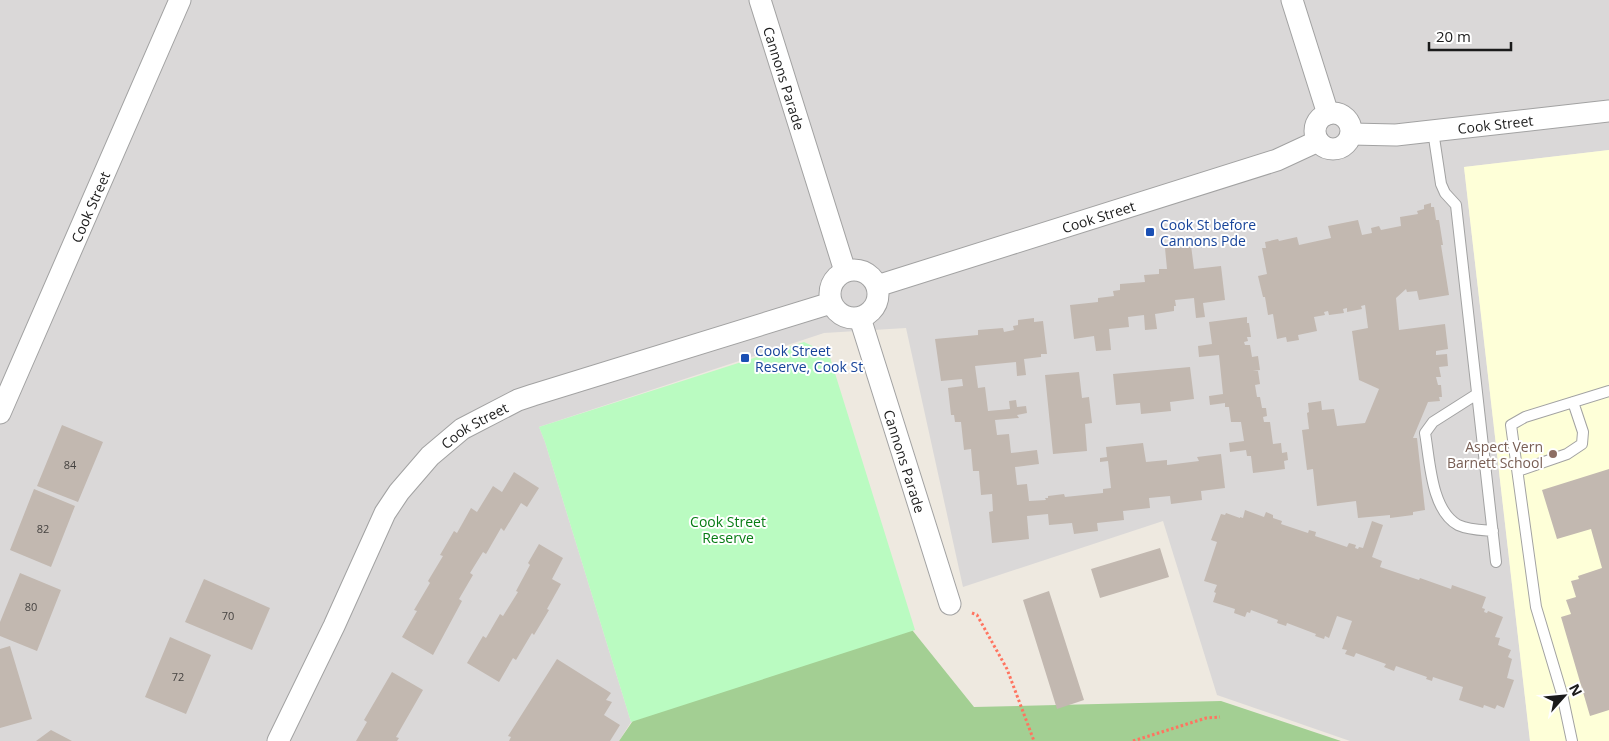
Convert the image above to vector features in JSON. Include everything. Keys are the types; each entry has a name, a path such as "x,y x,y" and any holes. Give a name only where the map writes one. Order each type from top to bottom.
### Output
{"street":[{"name":"Cook Street","path":"0,413 180,0"},
{"name":"Cannons Parade","path":"760,0 845,271"},
{"path":"1292,0 1328,114"},
{"name":"Cook Street","path":"1351,134 1396,135 1609,111"},
{"path":"1328,114 1340,114 1345,117 1351,128 1351,134 1340,148 1328,148 1318,141 1315,130 1316,125 1319,120 1328,114"},
{"name":"Cook Street","path":"877,286 1277,160 1318,141"},
{"path":"853,269 860,271 873,279 877,286 878,293 874,307 860,318 843,316 837,312 831,302 829,292 831,285 839,274 845,271 853,269"},
{"name":"Cook Street","path":"278,741 334,626 385,513 399,492 430,456 462,428 518,400 831,302"},
{"name":"Cannons Parade","path":"860,318 950,604"}],"lane":[{"path":"1433,131 1441,184 1445,193 1456,205 1496,562"},
{"path":"1572,741 1562,694 1536,607 1511,425 1525,417 1609,391"},
{"path":"1477,394 1433,422 1425,433 1436,497 1448,517 1458,525 1471,529 1493,531"},
{"path":"1518,471 1567,454 1582,444 1583,432 1573,402"}],"path":[{"path":"950,604 977,616 1007,669 1034,741"},
{"path":"1133,741 1206,718 1220,717"}],"shaded area":[{"path":"0,0 1609,0 1609,150 1464,167 1530,741 1350,741 1217,695 1163,521 963,587 906,328 824,333 539,427 631,722 619,741 0,741"},
{"name":"Aspect Vern Barnett School","path":"1609,150 1609,741 1530,741 1464,167"}],"green space":[{"name":"Cook Street Reserve","path":"804,342 829,354 915,630 631,722 539,427"},
{"path":"835,534 974,707 1221,701 1341,741 619,741 643,706"}],"building":[{"path":"1431,203 1431,207 1434,207 1436,220 1439,220 1449,295 1419,300 1417,291 1407,292 1406,289 1396,298 1399,330 1445,324 1448,349 1436,351 1436,355 1447,354 1448,366 1439,367 1441,377 1436,377 1438,385 1441,385 1442,397 1439,397 1440,401 1428,402 1413,438 1417,438 1425,510 1413,512 1413,515 1390,518 1390,515 1358,518 1356,501 1317,506 1313,469 1307,470 1302,430 1309,429 1308,403 1321,401 1322,410 1334,409 1337,426 1365,423 1379,389 1359,380 1352,331 1368,328 1365,305 1361,306 1362,309 1347,312 1347,308 1343,309 1344,313 1329,315 1328,311 1324,312 1325,315 1314,317 1317,331 1298,335 1299,340 1287,342 1286,337 1277,339 1273,314 1268,315 1265,297 1263,297 1258,276 1267,274 1262,248 1266,248 1265,242 1278,239 1279,241 1297,237 1299,245 1331,238 1328,226 1358,220 1362,235 1372,233 1371,228 1379,226 1381,230 1401,226 1400,217 1418,214 1417,211 1424,209 1424,205"},
{"path":"1191,245 1194,269 1221,266 1225,300 1203,303 1205,317 1196,318 1194,298 1175,300 1176,306 1174,306 1174,311 1155,314 1157,329 1145,330 1144,315 1128,317 1129,327 1109,329 1111,350 1096,351 1094,336 1074,339 1070,305 1098,302 1098,298 1114,296 1113,291 1120,290 1120,284 1145,282 1144,275 1159,274 1159,269 1167,269 1165,248"},
{"path":"1247,317 1251,337 1247,337 1248,341 1244,342 1245,345 1250,345 1252,357 1258,356 1260,370 1253,371 1258,371 1260,384 1255,385 1257,397 1260,397 1262,408 1266,408 1267,416 1263,417 1264,422 1270,422 1273,444 1281,443 1282,453 1287,452 1288,460 1284,461 1285,469 1253,473 1251,456 1247,456 1246,450 1230,452 1229,443 1244,441 1241,422 1231,422 1229,407 1225,407 1225,403 1210,405 1209,396 1223,394 1219,355 1199,357 1198,346 1212,344 1209,322"},
{"path":"1034,318 1034,322 1043,321 1047,354 1041,354 1041,357 1024,359 1026,375 1017,376 1016,362 975,366 978,388 985,387 988,411 1010,409 1009,401 1016,400 1017,407 1026,406 1027,413 1017,415 1019,418 995,420 997,435 1009,434 1011,453 1037,450 1039,464 1015,467 1017,485 1027,484 1029,501 1046,500 1045,498 1048,498 1048,496 1064,494 1065,497 1103,493 1103,489 1111,488 1108,461 1100,462 1100,458 1107,457 1106,447 1143,443 1146,462 1167,460 1167,465 1199,461 1197,457 1221,454 1225,488 1201,491 1202,500 1171,504 1170,496 1149,498 1150,508 1123,511 1124,520 1097,523 1098,531 1074,534 1072,523 1049,525 1048,514 1027,516 1029,539 992,543 989,512 993,511 992,494 981,495 979,471 973,471 971,449 964,450 961,422 955,422 954,415 951,415 948,388 963,386 962,379 941,381 935,339 978,335 978,330 1003,328 1004,332 1014,330 1013,326 1018,325 1018,320"},
{"path":"1190,367 1194,399 1170,402 1171,411 1141,414 1140,403 1116,405 1113,374"},
{"path":"1079,372 1082,398 1089,397 1092,423 1085,424 1087,451 1053,454 1045,375"},
{"path":"62,425 103,442 78,502 37,486"},
{"path":"1609,469 1609,710 1590,716 1561,617 1571,614 1566,600 1576,597 1571,581 1579,579 1578,576 1602,568 1591,529 1557,539 1542,490"},
{"path":"514,472 539,488 527,507 521,503 504,531 501,528 486,554 483,552 470,573 473,575 459,599 462,601 433,655 402,637 417,611 414,610 430,583 428,581 443,556 440,555 454,531 457,533 471,508 477,512 493,486 502,492"},
{"path":"34,489 75,506 51,567 10,550"},
{"path":"1245,510 1264,517 1266,512 1273,515 1273,518 1282,521 1281,524 1308,533 1309,530 1316,532 1315,536 1347,547 1349,543 1356,545 1355,548 1358,549 1359,547 1363,548 1372,521 1383,525 1372,557 1382,561 1380,567 1451,589 1452,585 1486,597 1482,608 1485,609 1484,612 1487,613 1488,611 1503,617 1495,637 1500,638 1498,645 1511,650 1508,657 1512,659 1507,678 1514,680 1504,708 1497,705 1495,709 1484,705 1483,708 1459,700 1463,687 1433,677 1432,681 1426,679 1427,677 1396,666 1394,671 1384,667 1386,664 1356,653 1354,657 1345,654 1347,650 1342,649 1352,621 1337,616 1329,638 1325,636 1324,639 1287,623 1286,626 1277,623 1278,620 1251,610 1250,613 1247,612 1245,617 1234,613 1235,609 1213,602 1217,585 1204,581 1217,542 1211,540 1221,514 1225,515 1226,513 1243,518"},
{"path":"539,544 563,558 552,579 561,584 547,609 549,610 534,635 532,633 516,660 513,658 499,682 467,663 483,636 486,638 500,614 503,616 518,592 516,591 530,565 528,563"},
{"path":"1160,548 1169,577 1100,598 1091,569"},
{"path":"20,573 61,590 37,651 0,636 0,622"},
{"path":"204,579 270,608 252,650 185,622"},
{"path":"1049,591 1084,700 1057,709 1023,600"},
{"path":"170,637 211,655 186,714 145,697"},
{"path":"10,646 32,719 0,728 0,649"},
{"path":"557,659 611,693 606,700 612,702 604,715 620,725 610,741 509,741 511,737 508,736"},
{"path":"392,672 423,690 396,737 399,738 397,741 356,741 367,722 364,720"},
{"path":"51,730 72,741 36,741"}],"place":[{"name":"Cook St before Cannons Pde","path":"1150,232"},
{"name":"Cook Street Reserve, Cook St","path":"745,358"},
{"name":"Aspect Vern Barnett School","path":"1553,454"}]}
